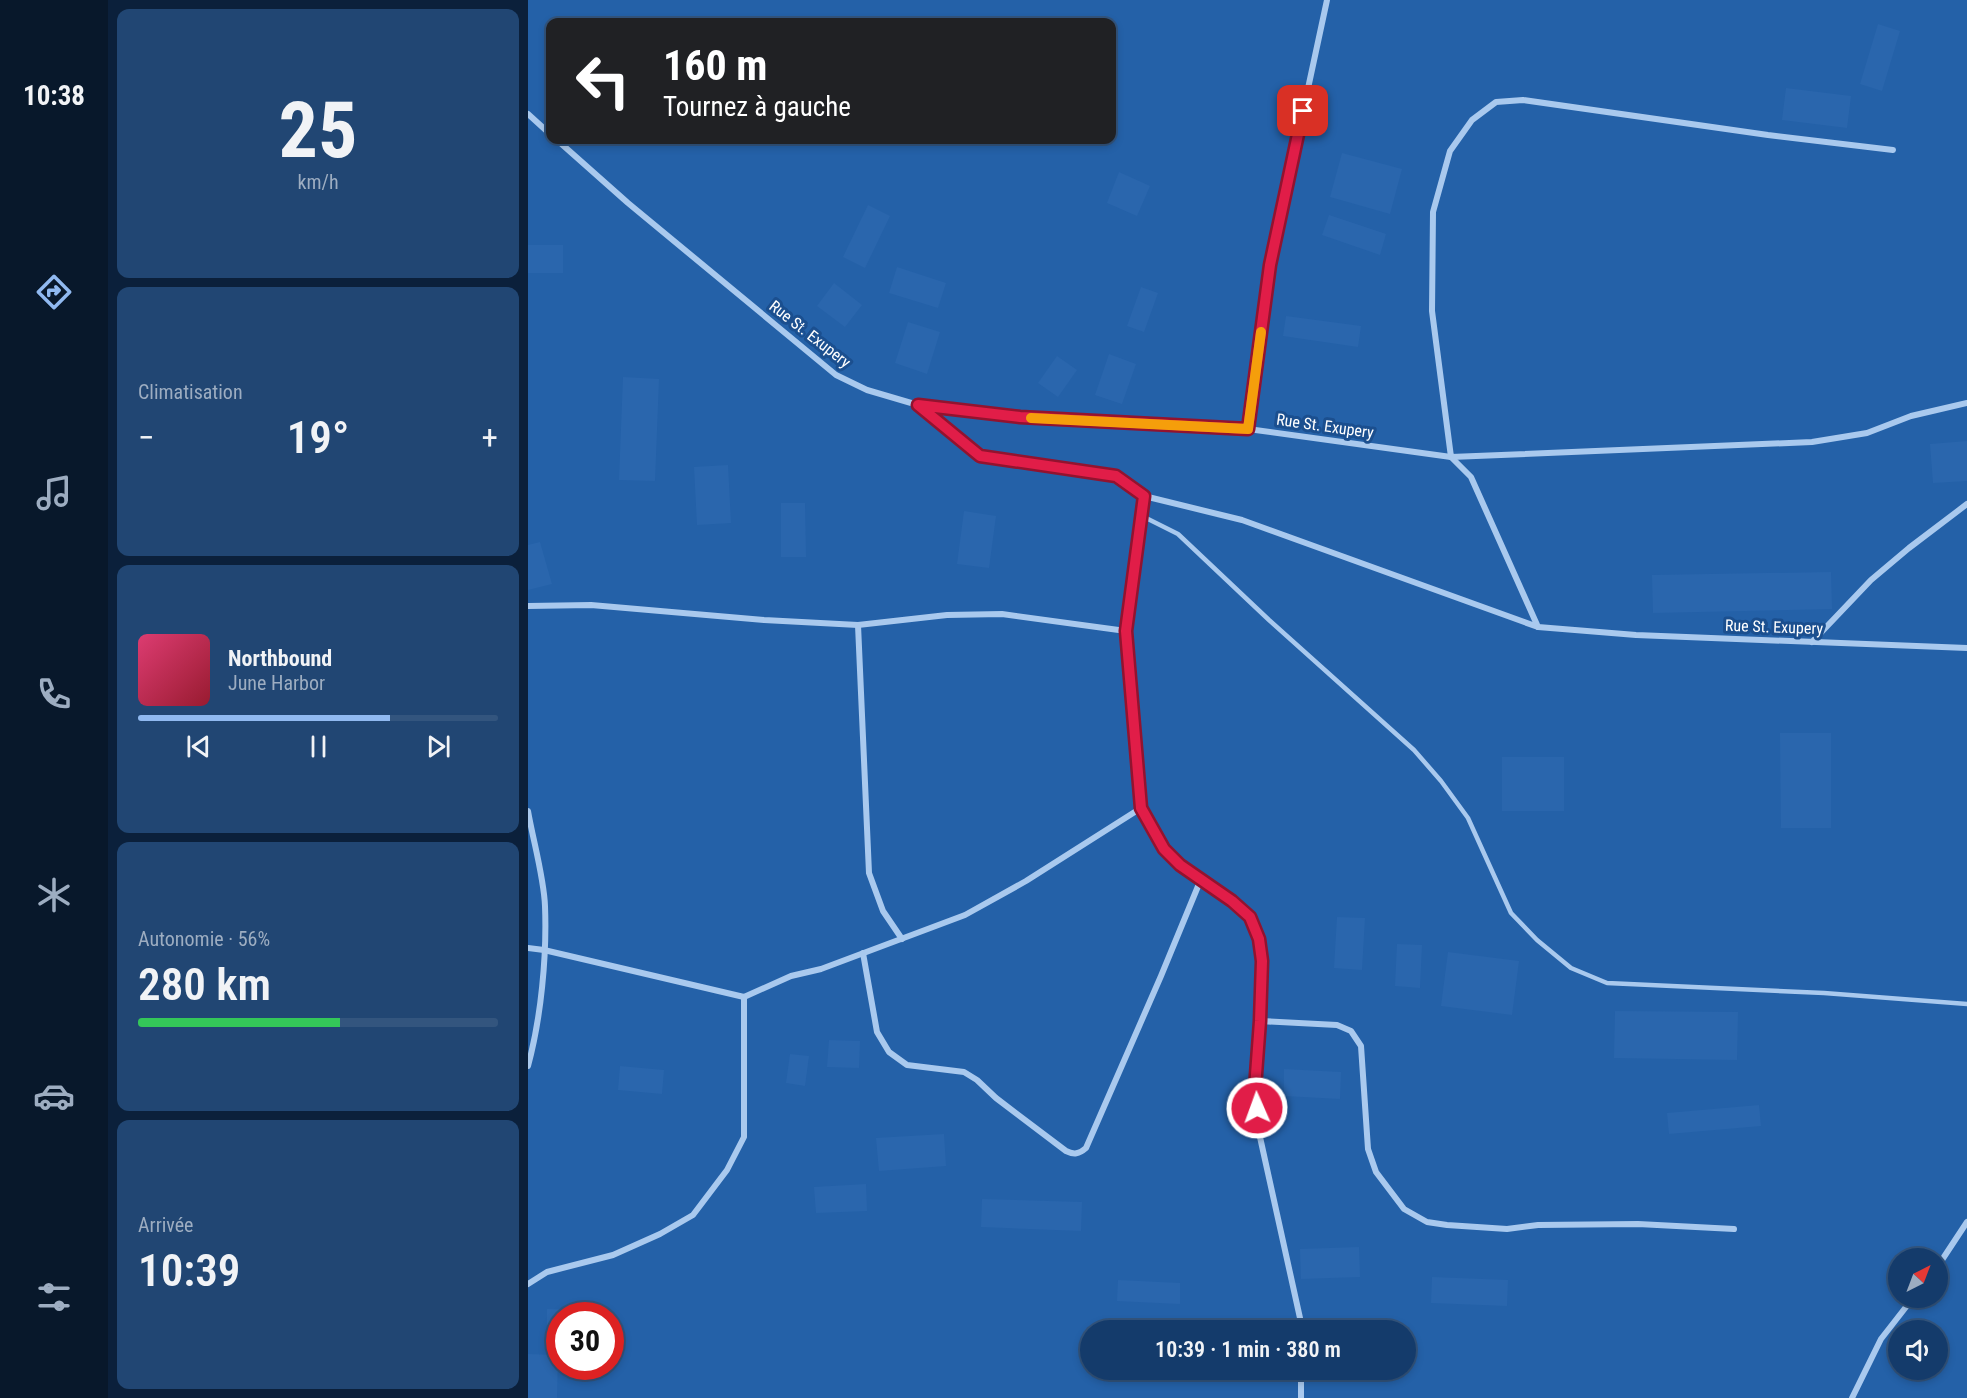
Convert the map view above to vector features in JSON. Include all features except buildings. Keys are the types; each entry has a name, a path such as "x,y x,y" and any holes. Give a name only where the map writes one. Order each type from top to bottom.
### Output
{"street":[{"path":"1248,429 1270,265 1327,0"},
{"path":"1538,627 1471,477 1451,457 1432,311 1433,212 1450,151 1472,120 1496,102 1523,100 1768,135 1893,150"},
{"path":"528,114 546,130"},
{"name":"Rue St. Exupery","path":"562,144 628,203 836,375 867,390 918,405 1020,417 1248,429 1451,457 1812,442 1867,433 1911,416 1967,403"},
{"path":"918,405 980,456 1116,476 1144,496 1126,631 1141,808 1164,849 1180,865 1232,901 1250,917 1259,939 1262,961 1255,1088 1258,1128 1300,1320"},
{"name":"Rue St. Exupery","path":"1144,496 1242,520 1538,627 1636,634 1967,648"},
{"path":"1812,642 1871,580 1967,504"},
{"path":"528,606 591,605 764,620 858,625 947,615 1002,614 1126,631"},
{"path":"858,625 869,873 883,911 902,939"},
{"path":"528,948 744,997 791,976 821,969 965,915 1026,881 1141,808"},
{"path":"528,811 545,905 537,1034 528,1066"},
{"path":"863,953 877,1032 889,1052 907,1065 964,1072 1066,1151 1073,1154 1080,1153 1086,1148 1091,1137 1200,879"},
{"path":"528,1284 547,1272 613,1255 660,1234 693,1215 727,1170 744,1137 744,997"},
{"path":"1260,1021 1337,1025 1351,1032 1361,1046 1368,1149 1376,1172 1404,1209 1427,1222 1446,1226 1507,1229 1538,1225 1638,1224 1734,1229"},
{"path":"1948,1251 1967,1222"},
{"path":"1852,1398 1881,1339 1905,1308"},
{"path":"1301,1380 1301,1398"}],"lane":[{"path":"1142,516 1178,534 1269,620 1414,750 1441,781 1468,818 1511,913 1537,940 1571,968 1607,983 1824,993 1967,1004"}],"shaded area":[{"path":"528,0 1967,0 1967,1398 528,1398"}],"slow traffic":[{"path":"1031,418 1248,429 1261,332"}],"route":[{"path":"1257,1108 1255,1088 1262,961 1259,939 1250,917 1232,901 1180,865 1164,849 1141,808 1126,631 1144,496 1116,476 980,456 918,405 1020,417 1248,429 1270,265 1303,111"}]}
